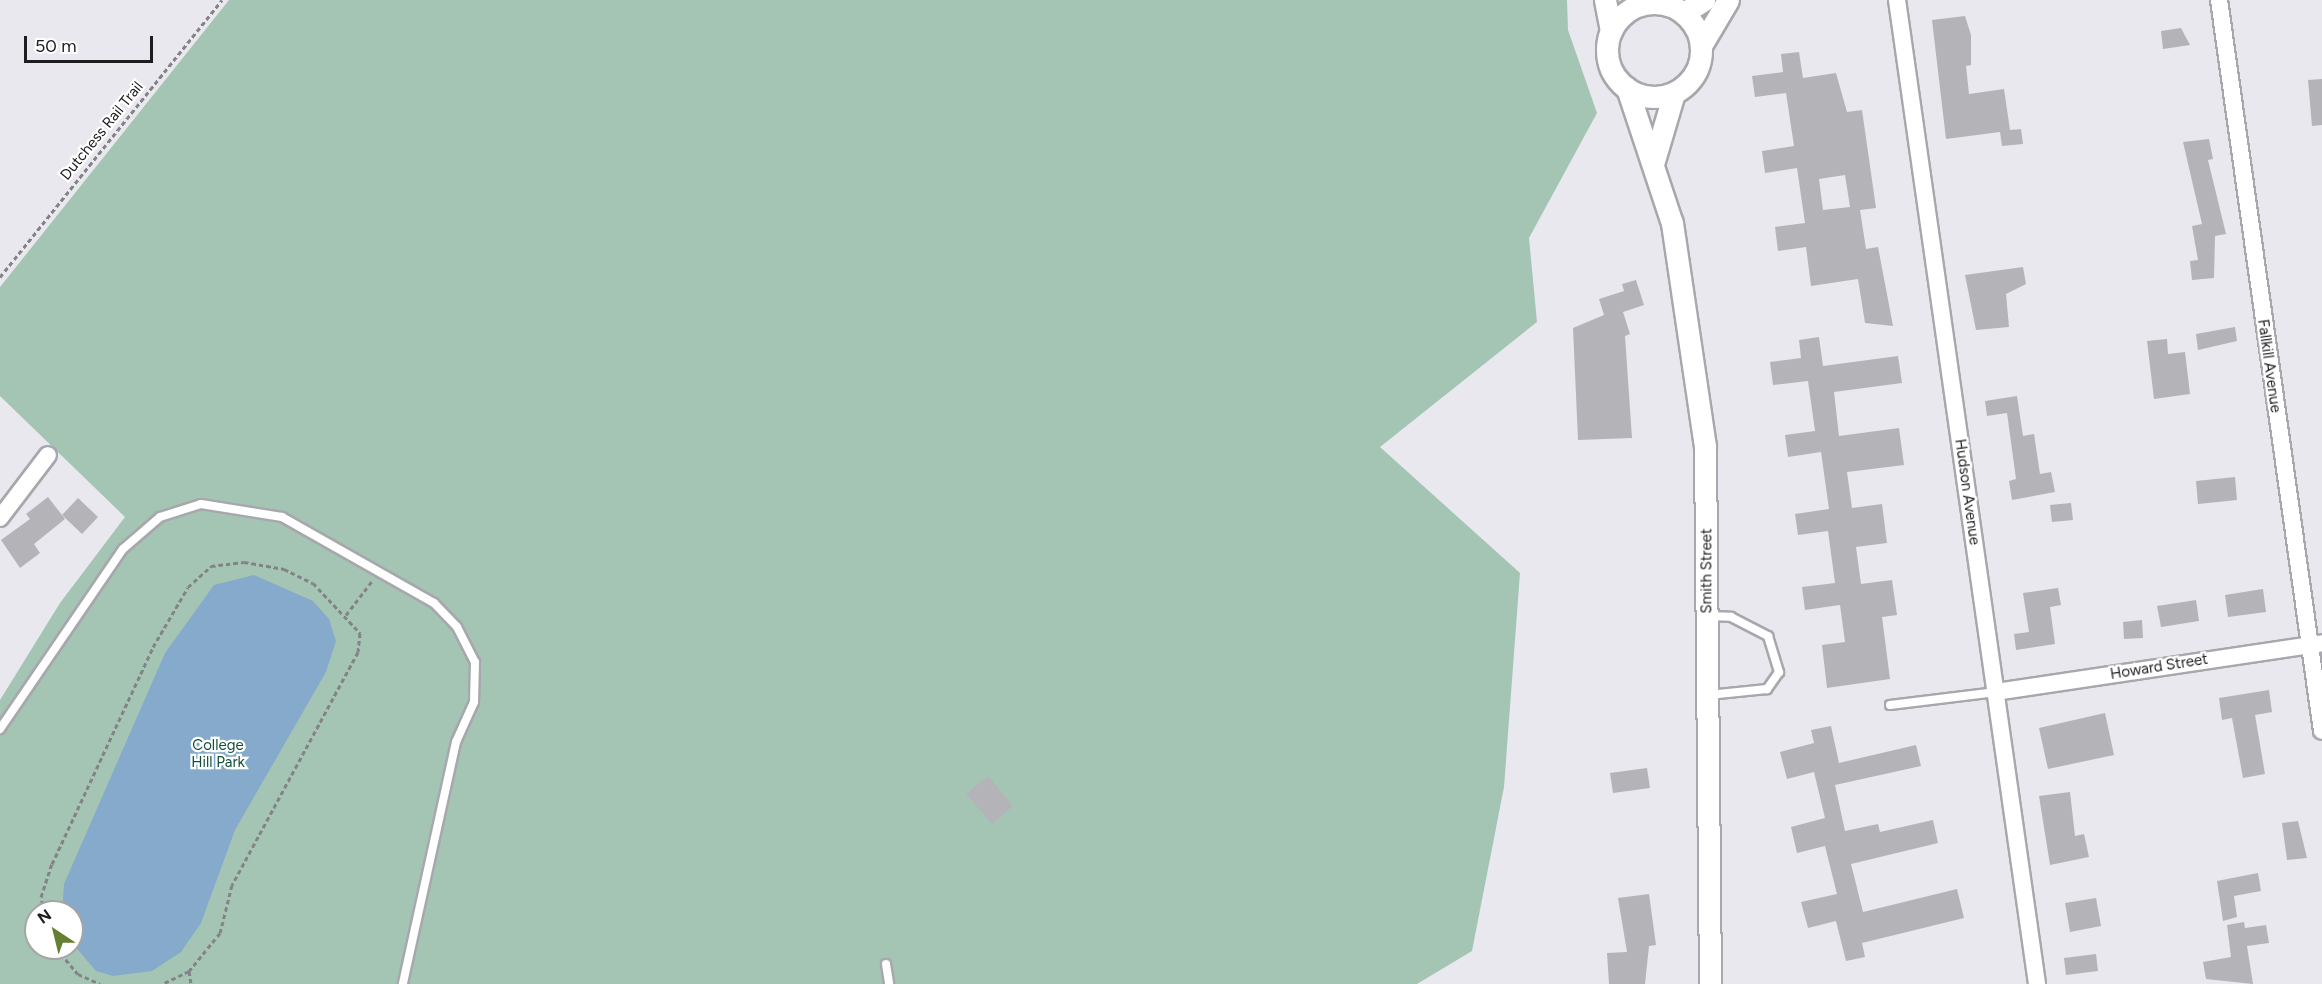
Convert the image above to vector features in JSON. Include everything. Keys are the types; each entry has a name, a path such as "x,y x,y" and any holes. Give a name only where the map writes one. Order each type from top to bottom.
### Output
{"street":[{"path":"1605,0 1611,31 1609,62 1627,88 1650,97 1674,93"},
{"path":"1684,13 1704,0"},
{"path":"1653,164 1674,93 1696,73 1701,44 1728,0"},
{"name":"Hudson Avenue","path":"1897,0 2037,984"},
{"name":"Fallkill Avenue","path":"2219,0 2316,643 2322,731"},
{"path":"1611,31 1623,14 1638,2 1656,2 1684,13 1701,44"},
{"name":"Smith Street","path":"1627,88 1672,223 1700,406 1707,616 1710,984"},
{"path":"0,518 48,455"},
{"name":"Howard Street","path":"1996,692 2316,643"}],"lane":[{"path":"0,729 123,549 160,517 201,504 282,517 434,603 457,627 475,662 474,702 456,742 403,984"},
{"path":"1707,616 1731,617 1768,636 1779,672 1767,689 1707,695"},
{"path":"1890,705 1996,692"},
{"path":"886,964 889,984"}],"path":[{"name":"Dutchess Rail Trail","path":"0,277 222,0"},
{"path":"42,900 52,864 153,647 188,587 211,567 244,562 284,569 313,583 346,615 360,633 358,652 232,885 220,933 189,971 162,984"},
{"path":"346,615 379,572"},
{"path":"66,960 78,974 100,984"},
{"path":"189,971 191,984"}],"green space":[{"name":"College Hill Park","path":"229,0 1567,0 1568,30 1597,113 1529,238 1537,322 1380,447 1520,573 1504,787 1472,951 1417,984 0,984 0,700 60,603 125,517 0,396 0,287"}],"water":[{"path":"254,575 313,601 329,619 336,641 326,672 235,830 201,923 181,952 152,971 113,976 96,971 84,957 84,900 63,900 64,884 165,653 214,585"}],"building":[{"path":"1965,16 1971,35 1971,65 1966,66 1969,94 2004,89 2010,130 2021,129 2023,144 2002,146 2000,132 1946,139 1932,20"},
{"path":"2181,28 2190,45 2163,49 2161,31"},
{"path":"1799,52 1803,78 1836,73 1847,112 1862,110 1876,208 1860,210 1866,249 1878,247 1893,326 1865,323 1858,279 1811,286 1806,247 1778,251 1775,227 1805,223 1797,168 1765,173 1762,151 1794,146 1786,93 1755,97 1752,76 1783,72 1781,54","holes":["1845,175 1850,207 1823,210 1819,179"]},
{"path":"2322,79 2322,125 2312,126 2308,80"},
{"path":"2209,139 2213,159 2208,160 2226,234 2215,236 2214,278 2192,280 2190,261 2198,260 2192,226 2202,224 2183,142"},
{"path":"2023,267 2026,284 2006,294 2009,327 1976,330 1965,275"},
{"path":"1636,280 1644,305 1623,312 1630,334 1625,336 1632,438 1578,440 1573,328 1604,315 1599,299 1624,291 1622,284"},
{"path":"2235,327 2237,341 2198,350 2196,334"},
{"path":"1819,337 1823,366 1898,356 1902,383 1834,392 1839,436 1899,428 1904,465 1847,472 1852,508 1882,504 1887,543 1856,547 1861,584 1892,580 1897,615 1882,617 1890,679 1827,688 1822,645 1845,642 1840,605 1805,610 1802,587 1835,583 1828,531 1798,535 1795,514 1829,509 1821,452 1788,457 1785,435 1815,431 1808,381 1773,385 1770,362 1801,358 1799,340"},
{"path":"2167,339 2168,354 2185,352 2190,394 2154,399 2147,341"},
{"path":"2017,396 2023,436 2034,434 2040,474 2051,472 2055,492 2012,500 2009,481 2016,479 2007,413 1987,416 1985,401"},
{"path":"2235,477 2237,500 2198,504 2196,481"},
{"path":"48,497 65,519 34,544 40,553 20,568 1,540 30,519 26,514"},
{"path":"78,498 98,517 82,534 62,515"},
{"path":"2071,503 2073,520 2052,522 2050,505"},
{"path":"2058,588 2061,605 2050,607 2055,644 2016,650 2014,634 2029,632 2023,593"},
{"path":"2263,589 2266,612 2228,617 2225,595"},
{"path":"2196,600 2199,621 2161,627 2157,606"},
{"path":"2142,620 2143,638 2124,639 2123,622"},
{"path":"2269,690 2272,712 2255,715 2265,774 2243,778 2232,718 2222,720 2219,698"},
{"path":"2105,713 2114,755 2048,769 2039,728"},
{"path":"1831,726 1839,763 1916,745 1921,766 1835,785 1845,831 1878,824 1880,832 1933,820 1938,843 1851,864 1863,912 1957,889 1964,918 1862,943 1865,957 1846,961 1836,921 1808,928 1801,902 1837,894 1825,846 1797,853 1791,827 1825,818 1814,772 1787,779 1780,752 1814,743 1811,730"},
{"path":"1647,768 1650,788 1613,793 1610,773"},
{"path":"988,776 1013,806 992,824 966,794"},
{"path":"2070,792 2075,836 2084,834 2089,857 2050,865 2039,796"},
{"path":"2298,821 2307,858 2287,860 2282,823"},
{"path":"2258,873 2261,891 2234,896 2237,917 2223,921 2217,881"},
{"path":"1649,894 1656,945 1649,946 1645,984 1609,984 1607,953 1627,952 1618,898"},
{"path":"2096,898 2101,926 2070,932 2065,903"},
{"path":"2244,922 2245,928 2266,925 2269,943 2247,946 2253,984 2206,979 2203,962 2231,957 2227,925"},
{"path":"2096,954 2098,971 2066,975 2064,958"}]}
